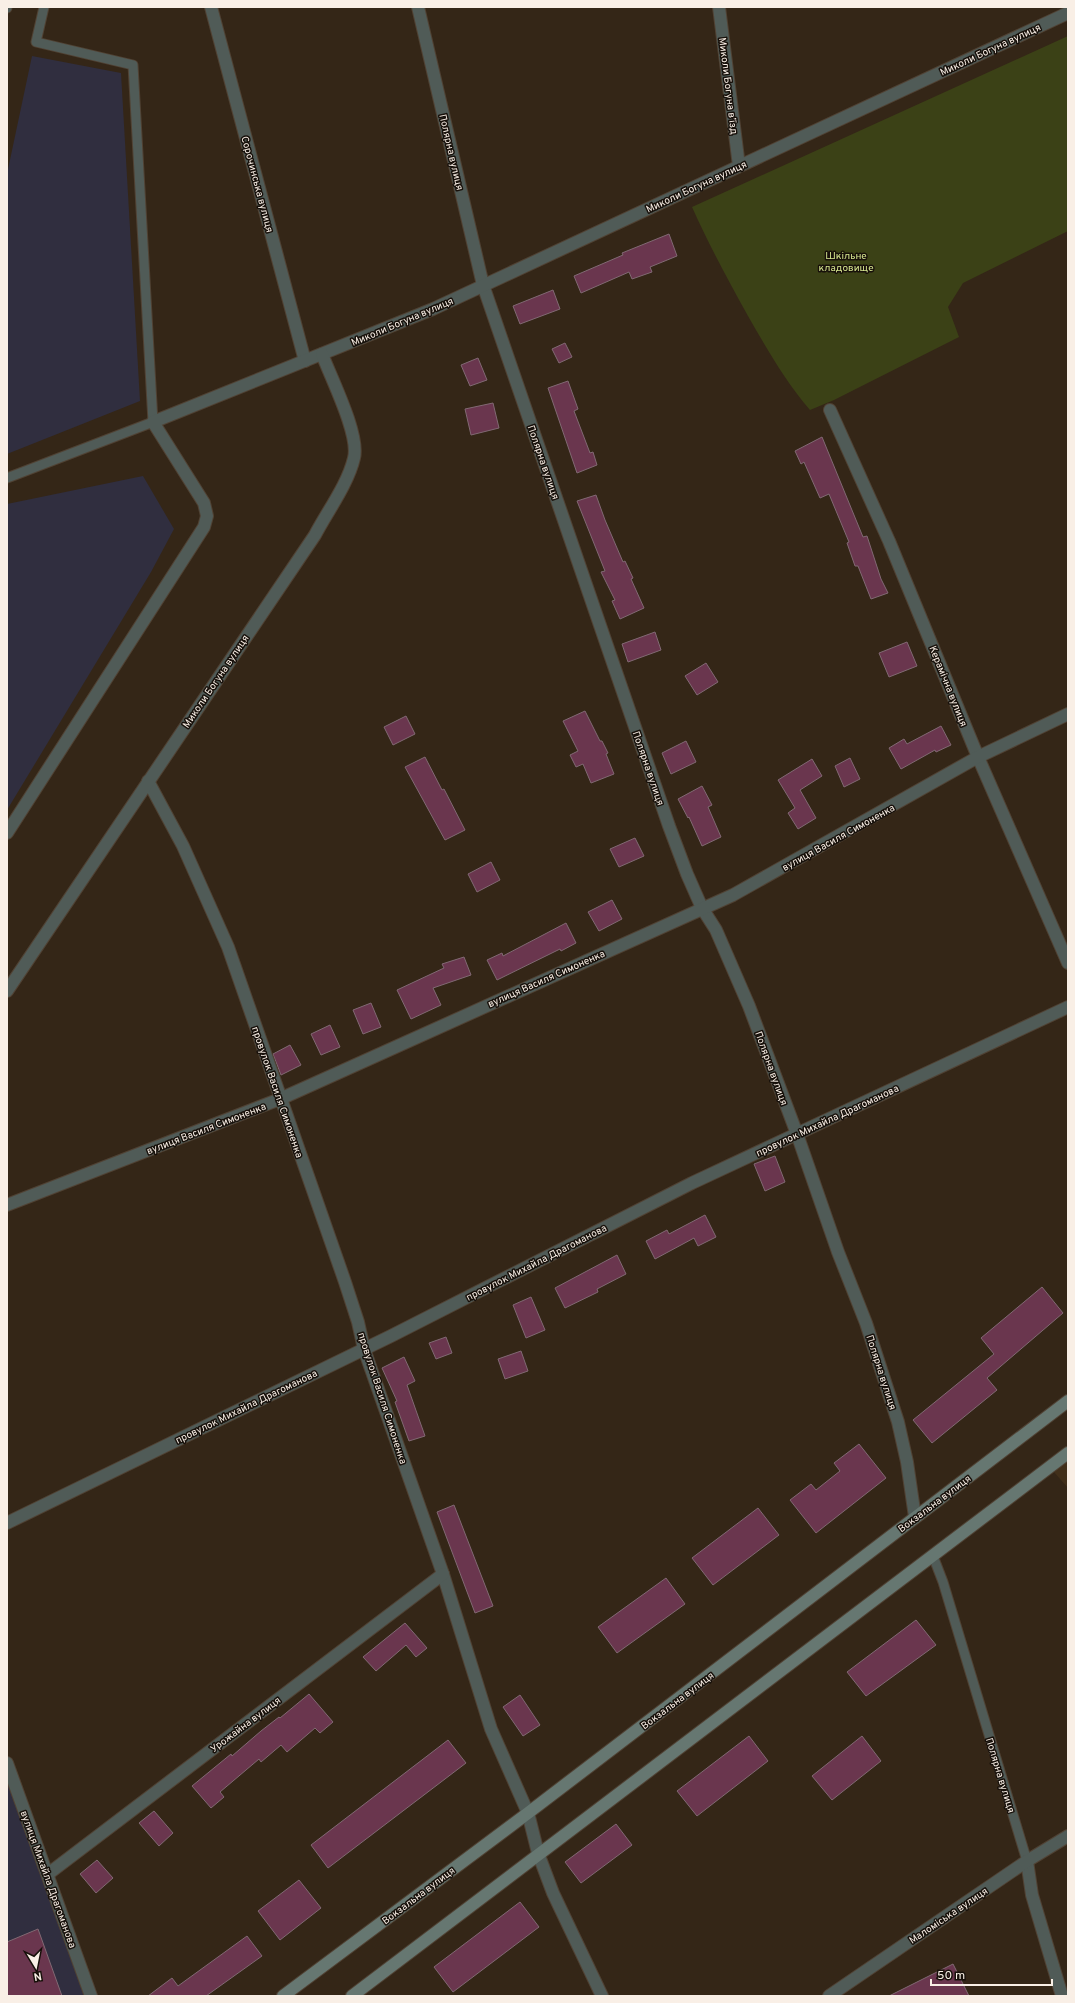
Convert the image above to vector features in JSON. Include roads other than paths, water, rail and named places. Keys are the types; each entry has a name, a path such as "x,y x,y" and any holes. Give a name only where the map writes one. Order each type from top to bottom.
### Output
{"street":[{"name":"Сорочинська вулиця","path":"211,7 305,361"},
{"name":"Полярна вулиця","path":"418,7 483,285 669,826 687,874 702,908 716,930 749,1006 797,1134 893,1402 907,1462 915,1517"},
{"name":"Миколи Богуна в’їзд","path":"719,7 739,166"},
{"name":"Миколи Богуна вулиця","path":"153,422 432,309 1068,13"},
{"name":"Миколи Богуна вулиця","path":"7,991 315,535 350,472 355,457 355,446 349,423 322,354"},
{"name":"Керамічна вулиця","path":"830,410 889,541 978,757 1068,963"},
{"path":"7,833 204,527 207,516 204,503 153,422"},
{"name":"вулиця Василя Симоненка","path":"7,1205 280,1099 733,895 978,757 1068,714"},
{"name":"провулок Василя Симоненка","path":"148,781 182,846 228,947 345,1282 358,1322 364,1349 442,1574 491,1729 528,1813 538,1853 553,1893 602,1996"},
{"name":"провулок Михайла Драгоманова","path":"7,1523 364,1349 692,1183 1068,1007"},
{"name":"Вокзальна вулиця","path":"283,1996 528,1813 1068,1401"},
{"path":"352,1996 538,1853 1068,1453"},
{"name":"Урожайна вулиця","path":"48,1874 442,1574"},
{"name":"вулиця Михайла Драгоманова","path":"7,1763 91,1996"},
{"name":"Маломіська вулиця","path":"829,1996 1026,1861 1068,1836"},
{"name":"Полярна вулиця","path":"1026,1861 1032,1895 1062,1996"}],"lane":[{"path":"7,478 153,422 134,65 36,42 44,7"},
{"name":"Полярна вулиця","path":"933,1556 943,1582 1026,1861"}],"park label":[{"name":"Шкільне кладовище","path":"846,260"}]}
